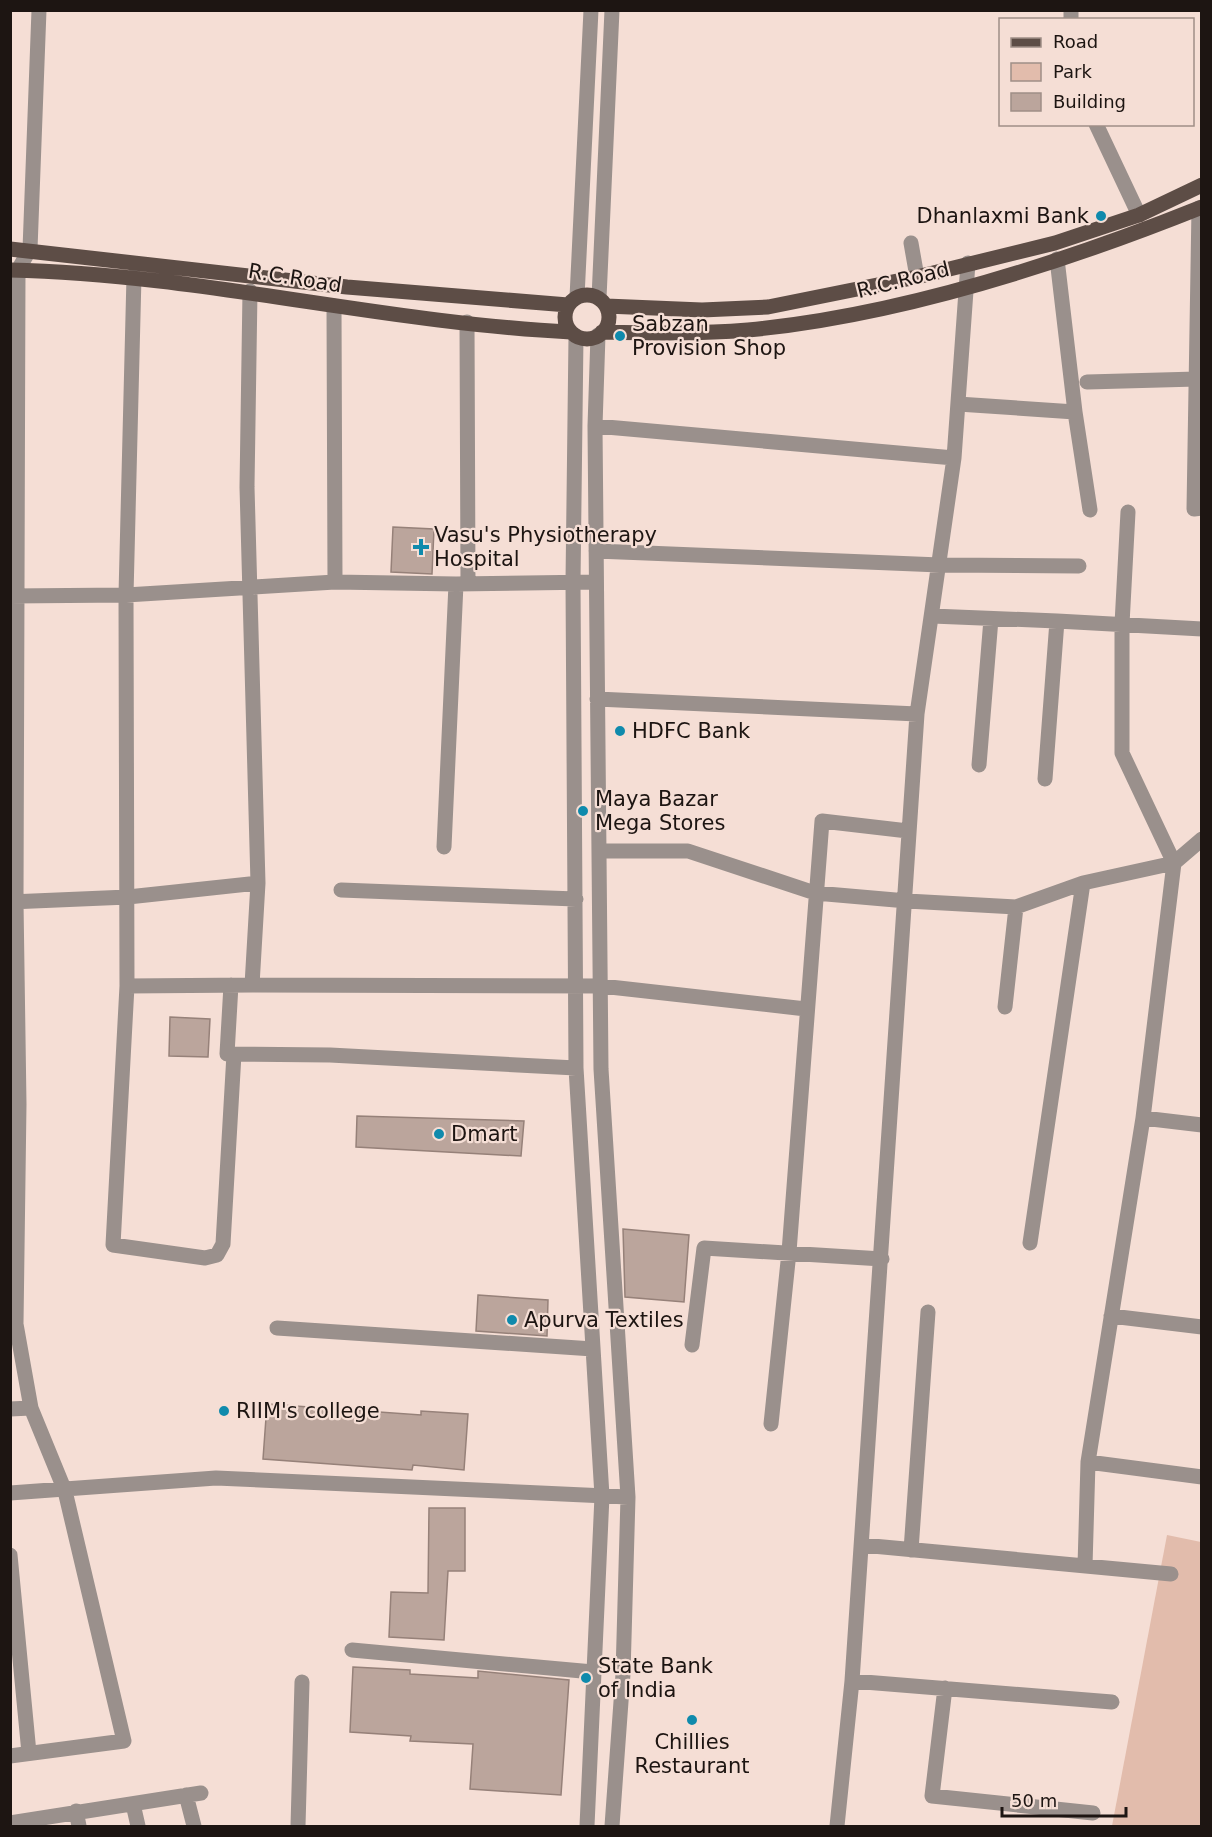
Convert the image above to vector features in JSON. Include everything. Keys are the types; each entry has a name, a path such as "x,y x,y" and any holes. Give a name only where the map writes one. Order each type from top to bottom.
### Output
{"main road":[{"name":"R.C.Road","path":"602,302 702,310 768,307 917,277 1055,243 1139,215 1202,185"},
{"name":"R.C.Road","path":"600,334 749,330 860,314 1057,259 1200,208"},
{"name":"R.C.Road","path":"10,249 30,249 347,287 573,301"},
{"name":"R.C.Road","path":"14,270 134,276 250,291 334,306 574,334"},
{"path":"588,295 602,302 609,317 600,334 587,339 574,334 565,316 573,301 588,295"}],"street":[{"path":"10,1756 124,1741 65,1491 31,1408 16,1324 19,1104 13,902 14,270 30,249 39,10"},
{"path":"573,301 591,10"},
{"path":"602,302 612,10"},
{"path":"1097,126 1139,215"},
{"path":"1200,208 1194,508 1202,508"},
{"path":"911,243 917,277"},
{"path":"1057,259 1075,412 1090,510"},
{"path":"837,1827 852,1681 862,1545 907,900 908,831 917,714 954,458 968,263"},
{"path":"134,276 126,595 127,986 113,1245 205,1258 217,1255 223,1244 234,1054"},
{"path":"250,291 247,487 258,883 252,985"},
{"path":"334,306 335,582"},
{"path":"444,847 462,584 467,322"},
{"path":"574,334 576,1068 602,1496 587,1827"},
{"path":"600,334 595,426 601,1069 628,1497 623,1674 612,1827"},
{"path":"1087,382 1197,379"},
{"path":"958,404 1075,412"},
{"path":"595,426 954,458"},
{"path":"1085,1566 1088,1462 1143,1118 1174,863 1122,753 1122,624 1128,512"},
{"path":"596,551 939,565 1079,567"},
{"path":"14,596 126,595 335,582 462,584 596,582"},
{"path":"932,616 1202,629"},
{"path":"979,765 991,619"},
{"path":"1045,779 1057,621"},
{"path":"597,699 917,714"},
{"path":"771,1424 789,1252 822,821 908,831"},
{"path":"599,851 688,851 815,893 1016,907 1083,883 1174,863 1202,839"},
{"path":"13,902 128,897 258,883"},
{"path":"1030,1243 1083,883"},
{"path":"340,890 576,899"},
{"path":"1005,1007 1016,907"},
{"path":"231,985 227,1054 330,1055 576,1068"},
{"path":"127,986 601,986 806,1008"},
{"path":"1143,1118 1202,1125"},
{"path":"692,1345 704,1248 882,1259"},
{"path":"911,1550 928,1312"},
{"path":"1112,1316 1202,1327"},
{"path":"277,1328 593,1349"},
{"path":"10,1408 31,1408"},
{"path":"1088,1462 1202,1477"},
{"path":"10,1492 65,1491 216,1478 628,1497"},
{"path":"862,1545 1171,1574"},
{"path":"10,1556 29,1754"},
{"path":"352,1650 593,1672"},
{"path":"852,1681 1112,1702"},
{"path":"298,1827 302,1682"},
{"path":"945,1688 932,1796 1093,1813"},
{"path":"10,1822 78,1819 133,1804 193,1794 194,1827"},
{"path":"133,1804 138,1827"}],"green space":[{"path":"1167,1535 1201,1542 1201,1826 1112,1826"}],"building":[{"path":"393,527 434,529 432,574 391,572"},
{"path":"170,1017 210,1019 208,1057 169,1056"},
{"name":"Dmart","path":"357,1116 524,1121 521,1156 356,1147"},
{"path":"623,1229 689,1235 684,1302 625,1297"},
{"name":"Apurva Textiles","path":"478,1295 548,1300 547,1336 476,1331"},
{"path":"267,1404 421,1415 421,1411 468,1414 464,1470 413,1465 412,1470 263,1459"},
{"path":"429,1508 465,1508 465,1571 448,1571 444,1640 389,1637 391,1592 428,1593"},
{"path":"353,1667 410,1670 410,1674 478,1678 478,1671 569,1680 561,1795 470,1789 473,1744 410,1741 411,1736 350,1732"}],"place":[{"name":"Dhanlaxmi Bank","path":"1101,216"},
{"name":"Sabzan Provision Shop","path":"620,336"},
{"name":"Vasu's Physiotherapy Hospital","path":"421,547"},
{"name":"HDFC Bank","path":"620,731"},
{"name":"Maya Bazar Mega Stores","path":"583,811"},
{"name":"Dmart","path":"439,1134"},
{"name":"Apurva Textiles","path":"512,1320"},
{"name":"RIIM's college","path":"224,1411"},
{"name":"State Bank of India","path":"586,1678"},
{"name":"Chillies Restaurant","path":"692,1720"}]}
